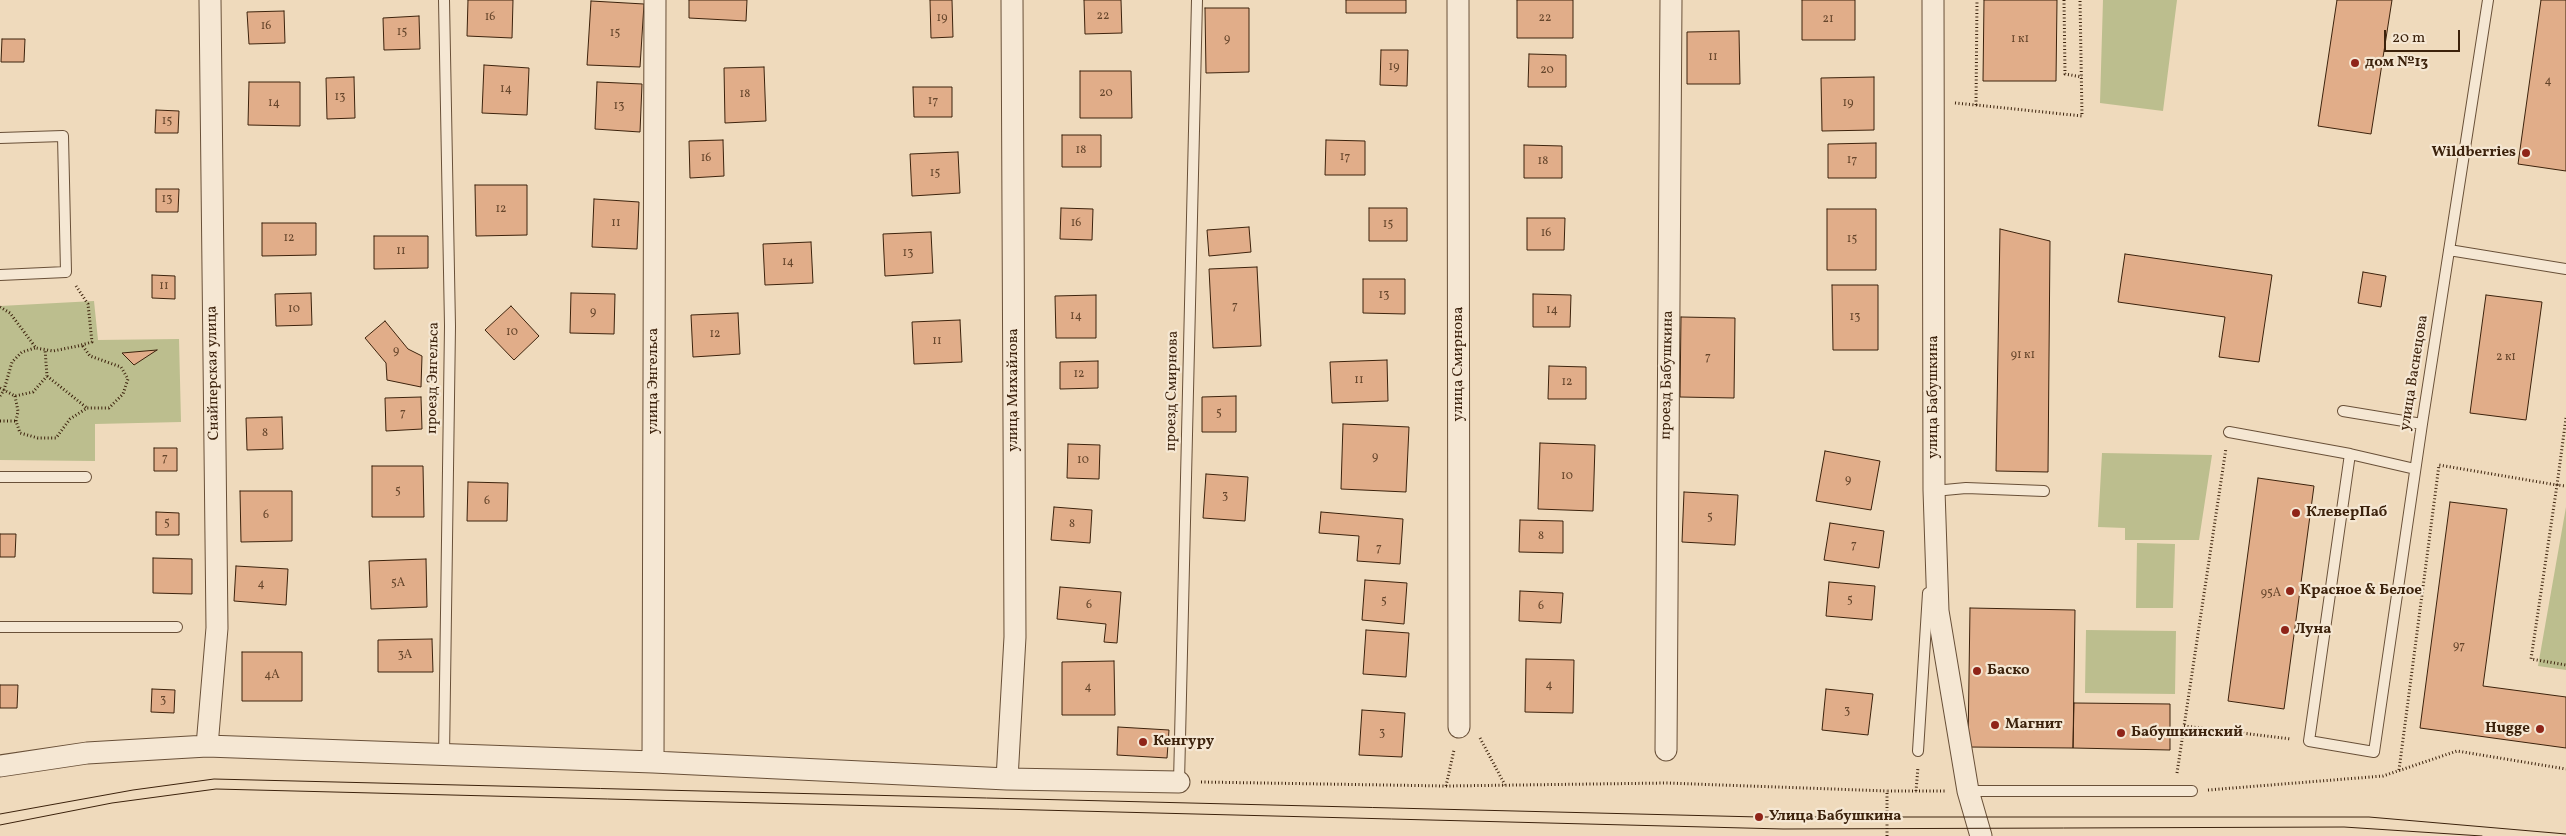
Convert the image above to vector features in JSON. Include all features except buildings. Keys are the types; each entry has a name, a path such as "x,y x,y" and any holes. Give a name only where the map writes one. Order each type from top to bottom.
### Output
{"street":[{"name":"Снайперская улица","path":"207,746 217,628 210,0"},
{"name":"улица Энгельса","path":"653,762 655,0"},
{"name":"улица Михайлова","path":"1007,779 1015,637 1012,0"},
{"name":"улица Смирнова","path":"1458,0 1459,727"},
{"name":"проезд Бабушкина","path":"1666,750 1671,0"},
{"name":"улица Бабушкина","path":"1933,0 1934,490 1938,611 1968,790 1981,836"},
{"path":"0,766 87,753 207,746 653,762 1007,779 1179,782"}],"lane":[{"name":"проезд Энгельса","path":"444,0 450,326 444,756"},
{"name":"проезд Смирнова","path":"1179,782 1197,0"},
{"name":"улица Васнецова","path":"2309,741 2374,752 2415,469 2488,0"},
{"path":"0,138 63,136 66,272 0,275"},
{"path":"2449,250 2566,269"},
{"path":"2343,411 2422,424"},
{"path":"2229,432 2350,454 2415,469"},
{"path":"2309,741 2350,454"},
{"path":"0,477 86,478"},
{"path":"1918,751 1934,490 2044,491"},
{"path":"0,627 177,627"},
{"path":"1968,790 2192,791"}],"path":[{"path":"2064,0 2065,74 2082,77"},
{"path":"1976,105 2082,116 2080,0"},
{"path":"0,396 4,390 12,362 22,352 36,348 53,351 92,342 88,304 66,272"},
{"path":"0,307 10,313 36,348"},
{"path":"15,396 18,411 16,421 20,433 38,438 56,438 70,419 87,408 109,408 123,394 128,379 121,367 90,356 82,345"},
{"path":"0,388 15,396 33,392 47,376 45,349"},
{"path":"47,376 87,408"},
{"path":"2566,418 2531,659 2566,665"},
{"path":"0,420 16,421"},
{"path":"2174,791 2229,432"},
{"path":"2400,770 2439,465 2566,486"},
{"path":"2184,726 2309,741"},
{"path":"1446,786 1459,727 1476,732 1505,785"},
{"path":"1916,791 1918,751"},
{"path":"2192,791 2383,776 2456,751 2566,769"},
{"path":"1179,782 1446,786 1667,783 1887,792 1968,790"},
{"path":"1887,792 1887,836"}],"green space":[{"path":"2103,0 2177,0 2163,111 2100,103"},
{"path":"94,301 98,340 179,339 181,422 95,424 95,461 0,460 0,306"},
{"path":"2102,453 2212,455 2199,540 2125,540 2125,528 2098,527"},
{"path":"2566,507 2566,670 2538,666"},
{"path":"2137,543 2175,544 2173,608 2136,608"},
{"path":"2086,630 2176,631 2175,694 2085,693"}],"tram line":[{"path":"0,814 133,790 214,779 1759,817 2369,817 2566,834"},
{"path":"0,825 112,803 216,789 1783,829 2344,827 2482,836"}],"place":[{"name":"дом №13","path":"2355,63"},
{"name":"Wildberries","path":"2526,153"},
{"name":"КлеверПаб","path":"2296,513"},
{"name":"Красное & Белое","path":"2290,591"},
{"name":"Луна","path":"2285,630"},
{"name":"Баско","path":"1977,671"},
{"name":"Магнит","path":"1995,725"},
{"name":"Hugge","path":"2540,729"},
{"name":"Бабушкинский","path":"2121,733"},
{"name":"Кенгуру","path":"1143,742"},
{"name":"Улица Бабушкина","path":"1759,817"}]}
